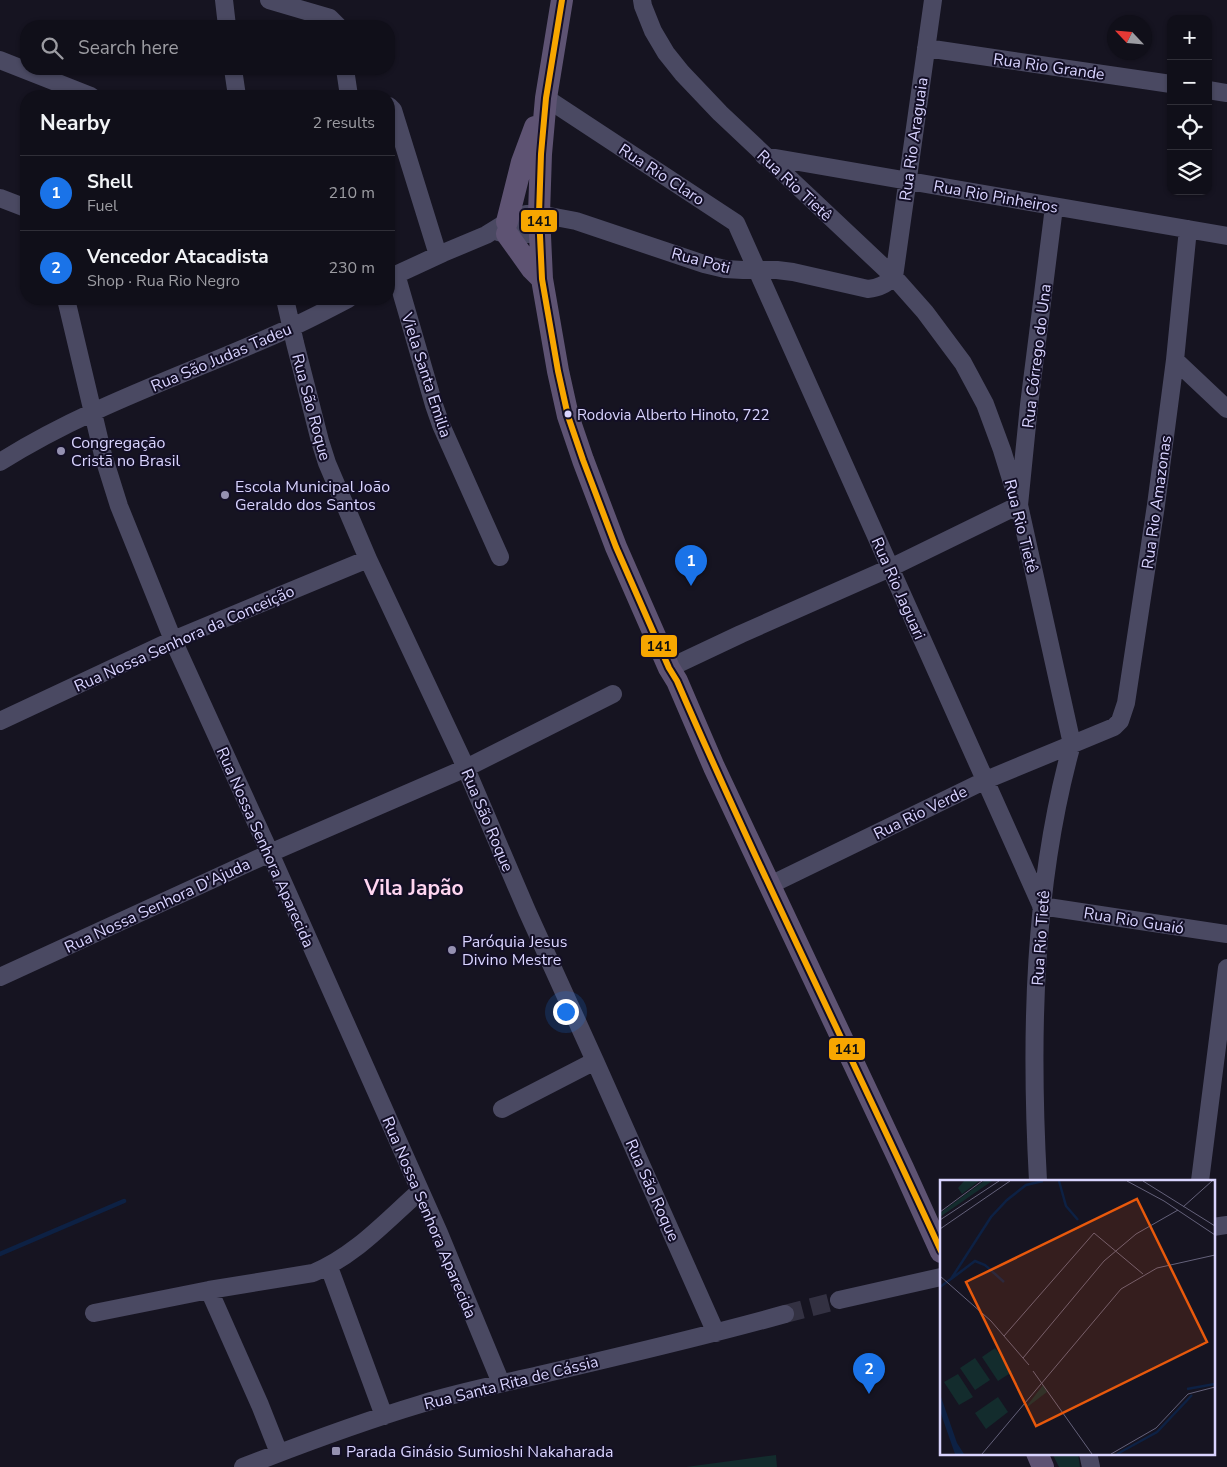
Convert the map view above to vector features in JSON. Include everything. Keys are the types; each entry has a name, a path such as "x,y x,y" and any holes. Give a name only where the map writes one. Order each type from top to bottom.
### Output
{"main road":[{"path":"562,0 546,98 541,154 539,224 542,280 568,416 616,547 669,668 677,681 714,768 940,1250"},
{"path":"542,280 499,231 546,98"},
{"path":"1037,1454 1043,1467"}],"street":[{"path":"224,0 226,20"},
{"path":"269,0 332,20"},
{"name":"Rua Rio Tietê","path":"642,0 653,31 682,73 720,114 894,277 925,312 963,362 985,404 1002,450 1019,505 1072,744 1063,779 1041,906 1034,1044 1034,1114 1038,1180"},
{"name":"Rua Rio Araguaia","path":"894,277 933,0"},
{"name":"Rua Rio Grande","path":"926,48 1167,83"},
{"path":"0,60 20,68"},
{"path":"37,75 74,90"},
{"path":"234,75 236,90"},
{"path":"346,75 348,90"},
{"path":"1212,91 1227,94"},
{"name":"Rua Rio Claro","path":"546,98 736,223 756,269"},
{"path":"395,116 441,254"},
{"name":"Rua Rio Pinheiros","path":"764,156 1227,236"},
{"path":"0,198 20,206"},
{"name":"Rua Córrego do Una","path":"1019,505 1029,405 1054,206"},
{"path":"395,275 499,231 526,214 539,224"},
{"name":"Rua Poti","path":"539,224 576,221 704,264 726,269 793,272 868,289 884,285 894,277"},
{"name":"Rua Rio Amazonas","path":"1072,744 1114,726 1120,721 1126,703 1156,504 1175,360 1188,229"},
{"name":"Rua Rio Jaguari","path":"756,269 1041,906"},
{"name":"Viela Santa Emilia","path":"395,285 441,425 500,557"},
{"name":"Rua Nossa Senhora Aparecida","path":"67,305 92,413 119,506 173,640 439,1233 501,1383"},
{"name":"Rua São Roque","path":"286,305 325,456 368,559 466,768 527,911 716,1333"},
{"name":"Rua São Judas Tadeu","path":"0,462 31,442 92,413 292,328 336,305"},
{"path":"1175,360 1227,409"},
{"path":"669,668 890,568 1019,505"},
{"name":"Rua Nossa Senhora da Conceição","path":"0,721 173,640 368,559"},
{"name":"Rua Nossa Senhora D'Ajuda","path":"0,977 270,853 466,768 613,694"},
{"name":"Rua Rio Verde","path":"770,885 986,780 1072,744"},
{"name":"Rua Rio Guaió","path":"1041,906 1227,934"},
{"path":"1200,1180 1227,968"},
{"path":"502,1109 595,1061"},
{"path":"94,1313 209,1290 313,1273 329,1267 348,1255 420,1191"},
{"path":"1214,1227 1227,1225"},
{"path":"329,1267 384,1416"},
{"path":"839,1300 940,1278"},
{"path":"209,1290 279,1452"},
{"name":"Rua Santa Rita de Cássia","path":"243,1467 279,1452 422,1404 501,1383 716,1333 785,1314"},
{"path":"1088,1454 1092,1467"}],"green space":[{"path":"1052,1454 1078,1454 1080,1467 1059,1467"},
{"path":"776,1455 777,1467 686,1467"}],"waterway":[{"path":"0,1254 124,1201"}],"tunnel":[{"path":"785,1314 839,1300"}],"transit line":[{"name":"141","path":"562,0 546,98 541,154 539,214 542,279 568,416 616,547 669,668 677,681 774,896 940,1249"}],"place":[{"name":"Rodovia Alberto Hinoto, 722","path":"568,414"},
{"name":"Congregação Cristã no Brasil","path":"61,451"},
{"name":"Escola Municipal João Geraldo dos Santos","path":"225,495"},
{"name":"Shell","path":"691,586"},
{"name":"Paróquia Jesus Divino Mestre","path":"452,950"},
{"name":"Vencedor Atacadista","path":"869,1394"},
{"name":"Parada Ginásio Sumioshi Nakaharada","path":"336,1451"}],"district":[{"name":"Vila Japão","path":"414,888"}]}
